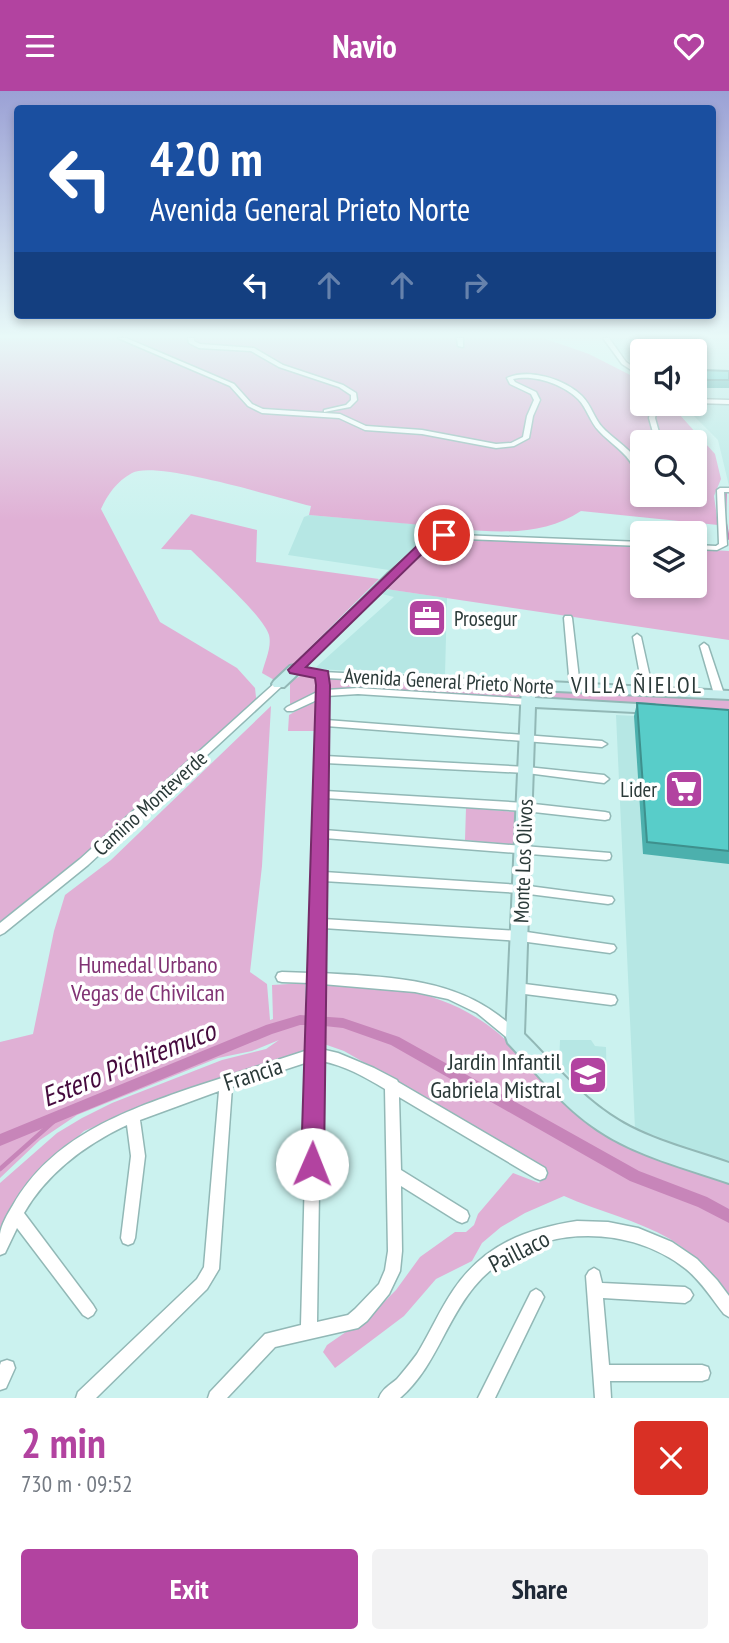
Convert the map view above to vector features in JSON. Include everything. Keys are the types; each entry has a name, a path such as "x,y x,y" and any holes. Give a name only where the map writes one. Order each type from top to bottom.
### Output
{"street":[{"path":"247,399 256,408 271,413 340,416 365,428 422,432 476,443 512,445 526,438 537,399"},
{"path":"300,413 348,406 354,399"},
{"path":"579,399 586,404 593,422 630,457"},
{"path":"707,402 729,403"},
{"path":"707,548 719,548 723,545 720,490 729,490"},
{"path":"295,670 390,576 437,536 630,544"},
{"path":"568,618 575,687"},
{"path":"637,637 648,691"},
{"path":"704,646 724,695"},
{"name":"Avenida General Prieto Norte","path":"295,670 662,710"},
{"name":"Camino Monteverde","path":"0,930 84,862 295,670"},
{"path":"309,1330 322,675"},
{"name":"Avenida General Prieto Norte","path":"290,709 323,694 367,691 529,694 575,687 724,695"},
{"name":"Monte Los Olivos","path":"515,1037 529,694"},
{"path":"322,723 528,736 602,744"},
{"path":"321,759 527,770 604,779"},
{"path":"320,794 525,807 605,816"},
{"path":"320,834 523,847 606,856"},
{"path":"318,876 522,890 608,900"},
{"path":"317,923 520,936 610,947"},
{"path":"282,977 316,977 425,986 446,992 484,1010 515,1037 582,1106 603,1122 645,1144 729,1173"},
{"path":"517,988 611,1000"},
{"path":"315,1053 333,1057 392,1084 540,1173"},
{"name":"Francia","path":"0,1248 16,1214 35,1185 70,1150 104,1127 315,1053"},
{"path":"84,1398 201,1284 211,1269 226,1082"},
{"path":"216,1398 271,1340 352,1322 370,1308 384,1290 392,1271 395,1251 392,1084"},
{"path":"128,1238 138,1156 133,1115"},
{"path":"394,1174 462,1216"},
{"path":"16,1214 88,1310"},
{"name":"Paillaco","path":"387,1398 411,1377 468,1282 489,1261 539,1235 579,1228 618,1231 658,1243 691,1263 729,1309"},
{"path":"603,1398 595,1283 685,1295"},
{"path":"486,1398 536,1297"},
{"path":"601,1373 702,1373"}],"shaded area":[{"path":"707,403 729,404 729,486 718,440 694,416 707,416"},
{"path":"309,515 437,526 434,534 428,536 389,570 288,555 304,517"},
{"path":"386,589 447,598 445,675 314,669 394,597 382,594"},
{"path":"616,715 729,721 729,1167 635,1129"},
{"name":"Jardin Infantil Gabriela Mistral","path":"560,1040 591,1040 595,1046 606,1047 607,1091 579,1088 559,1063"}],"green space":[{"path":"0,399 630,399 630,416 681,416 693,430 630,430 630,507 707,507 707,445 715,454 721,479 714,496 718,525 707,524 707,521 679,521 581,511 544,527 483,531 309,515 311,506 218,482 165,472 145,470 132,473 113,489 101,509 160,622 237,668 255,688 257,706 0,929"},
{"path":"191,514 257,530 256,562 379,579 276,681 262,673 270,640 265,626 257,616 191,550 161,549"},
{"path":"439,539 630,547 630,598 707,598 707,550 729,551 729,640 386,589 429,545"},
{"path":"311,675 319,680 319,690 290,707 290,682 300,676"},
{"path":"325,676 527,687 527,700 325,692"},
{"path":"534,689 729,698 729,711 538,699 534,698"},
{"path":"312,702 315,703 315,731 288,731 289,715"},
{"name":"Humedal Urbano Vegas de Chivilcan","path":"271,706 262,866 250,972 267,984 270,1020 273,1019 272,985 305,983 305,1050 131,1111 84,1131 29,1181 0,1238 0,1183 57,1133 112,1103 222,1060 266,1049 279,1040 252,1051 218,1058 77,1115 40,1140 0,1178 0,1042 33,1034 54,931 65,895 111,860"},
{"path":"466,808 517,812 517,845 465,840"},
{"path":"323,985 394,989 437,999 457,1007 498,1033 534,1071 561,1090 656,1147 729,1183 729,1296 709,1272 670,1239 644,1226 564,1196 501,1227 482,1243 472,1261 436,1279 404,1316 335,1368 323,1352 327,1345 372,1314 396,1290 420,1257 455,1232 466,1232 474,1225 478,1214 513,1173 539,1183 548,1172 344,1051 324,1044"}],"building":[{"name":"Lider","path":"637,703 729,710 729,851 647,842"}],"waterway":[{"path":"726,492 725,518 729,539"},
{"name":"Estero Pichitemuco","path":"0,1140 270,1029 300,1020 315,1020 343,1023 395,1041 635,1176 702,1202 729,1216"},
{"path":"0,1169 62,1114"}],"place":[{"name":"Prosegur","path":"427,618"},
{"name":"Lider","path":"684,789"},
{"name":"Jardin Infantil Gabriela Mistral","path":"588,1075"}],"district":[{"name":"VILLA ÑIELOL","path":"637,684"}],"route":[{"path":"312,1164 323,685 322,675 295,670 428,541 444,535"}]}
